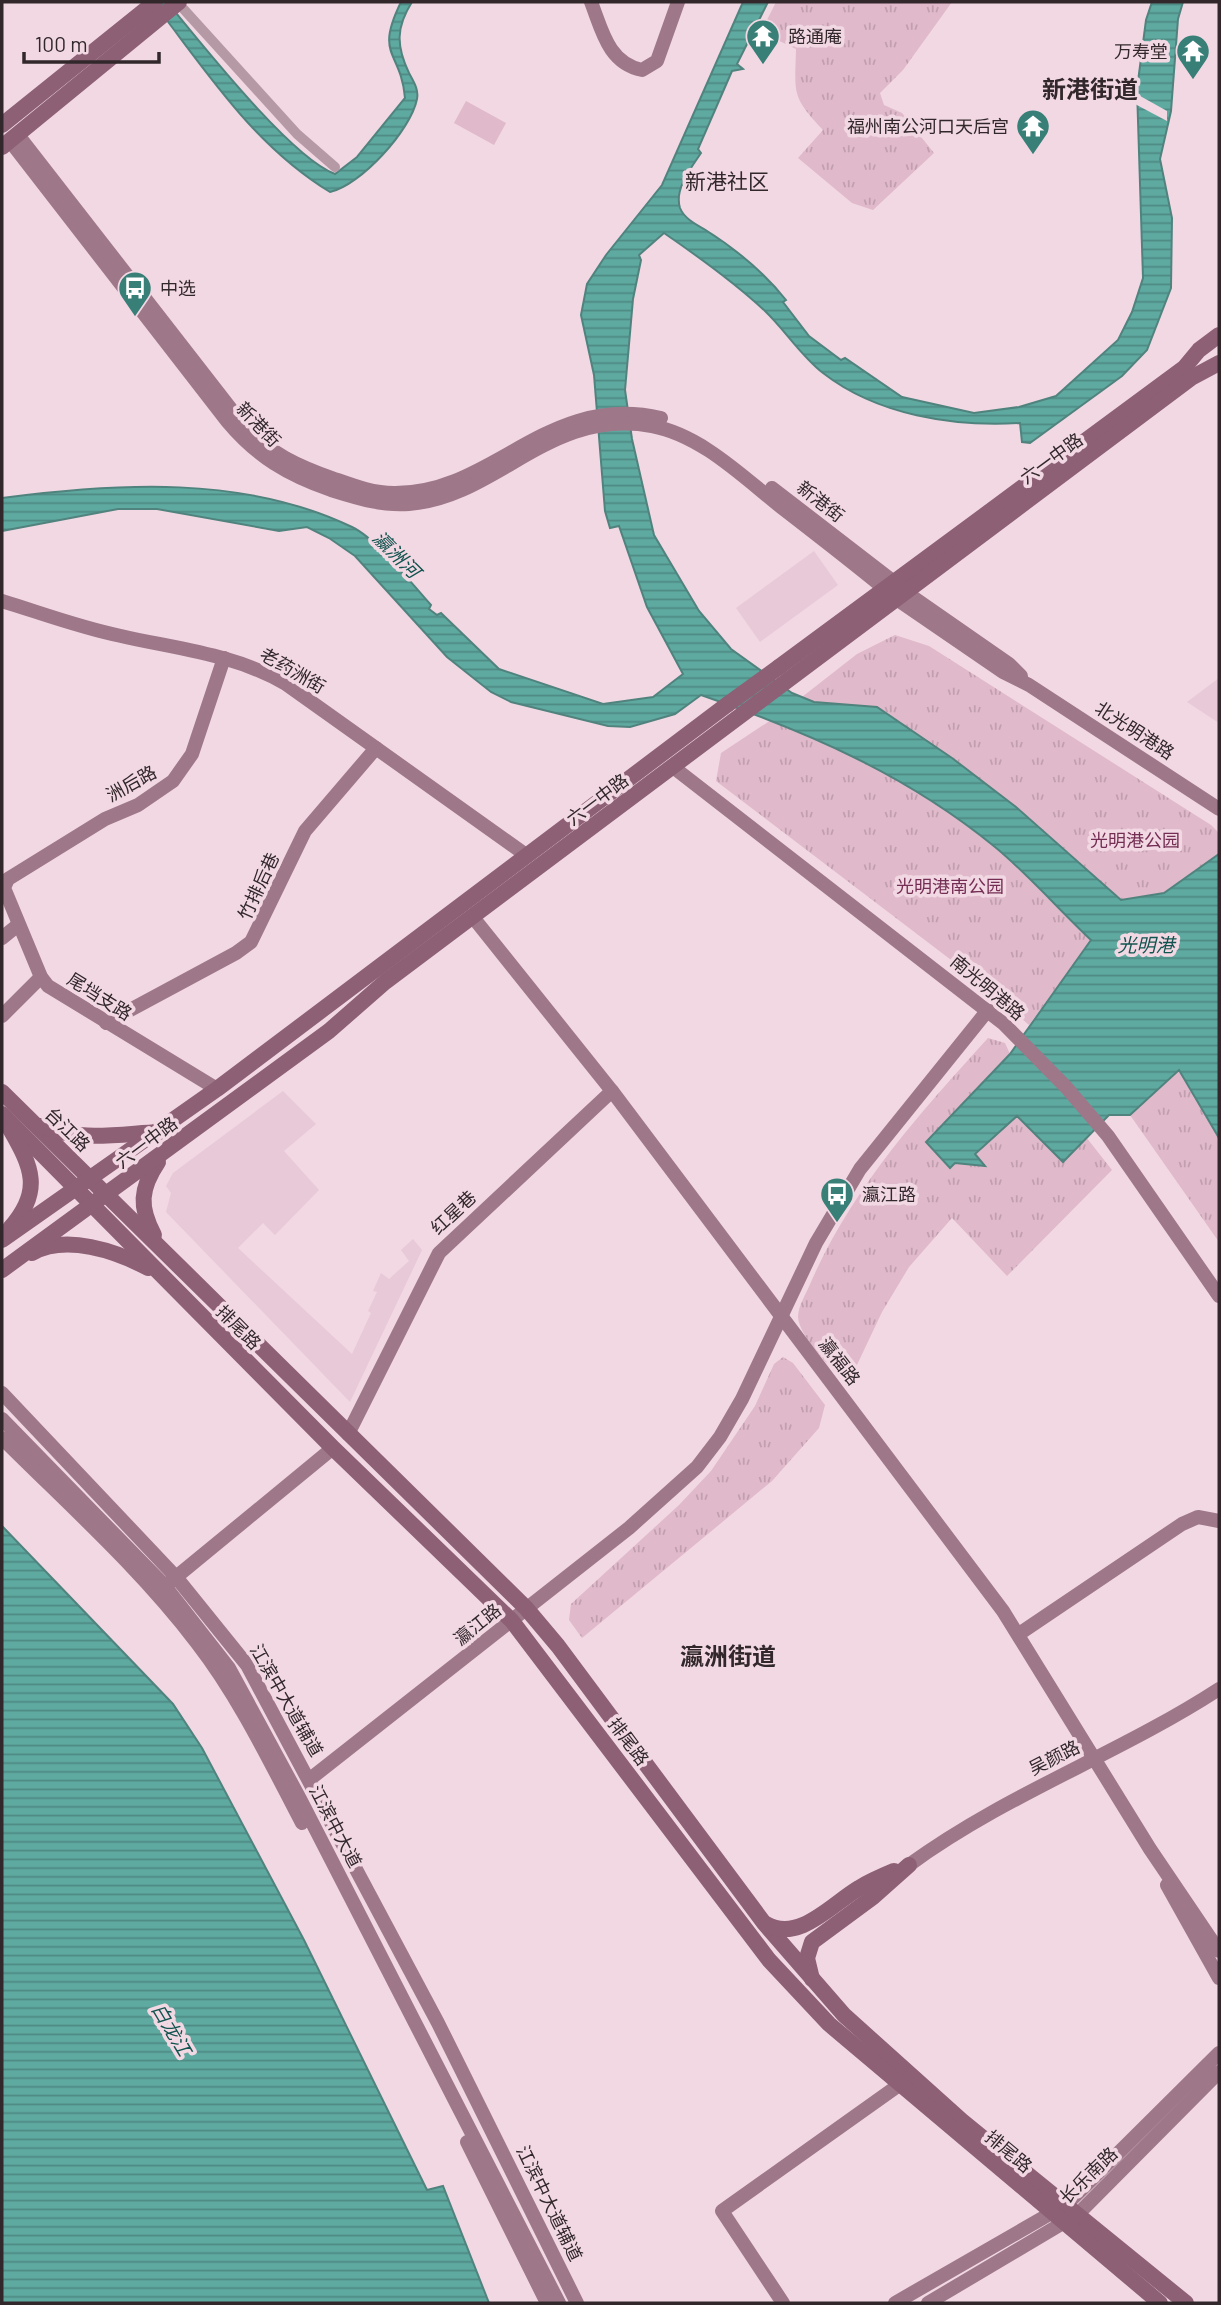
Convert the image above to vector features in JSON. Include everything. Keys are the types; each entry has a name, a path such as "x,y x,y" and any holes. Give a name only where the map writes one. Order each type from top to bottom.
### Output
{"main road":[{"path":"2,125 150,12 176,4"},
{"path":"10,141 150,12"},
{"name":"六一中路","path":"2,1238 159,1132 728,704 895,590 1188,373 1199,350 1219,335"},
{"path":"1188,373 1218,356"},
{"name":"六一中路","path":"5,1268 329,1031 385,982 796,674 895,590"},
{"name":"台江路","path":"2,1091 29,1118 84,1183"},
{"path":"2,1114 26,1159 32,1179 25,1208 2,1238"},
{"name":"台江路","path":"2,1114 84,1183"},
{"path":"29,1118 55,1131 79,1135 99,1137 159,1132"},
{"path":"169,1149 147,1180 142,1207 154,1235 174,1262"},
{"name":"排尾路","path":"84,1183 174,1262 526,1608 558,1646 764,1923 844,2015 1066,2213 1160,2303"},
{"name":"排尾路","path":"101,1199 160,1275 333,1448 512,1621 769,1960 829,2024 899,2085 1186,2303"},
{"path":"5,1268 37,1250 85,1247 114,1252 160,1275"},
{"path":"764,1923 779,1930 791,1929 833,1915 873,1897 909,1865"},
{"path":"813,1981 807,1965 809,1947 833,1915"}],"street":[{"path":"591,2 615,57 625,65 642,71 657,61 678,2"},
{"path":"176,4 297,134 335,167"},
{"name":"新港街","path":"10,141 236,432 262,458 291,475 366,501 417,503 447,495 589,422 649,420 682,426 711,442 895,590"},
{"name":"北光明港路","path":"895,590 1009,664 1029,685 1219,809"},
{"name":"老药洲街","path":"2,601 101,632 223,658 276,678 526,855"},
{"name":"洲后路","path":"4,886 106,819 138,805 173,781 192,754 223,658"},
{"name":"竹排后巷","path":"106,1023 236,953 251,942 304,831 376,748"},
{"name":"南光明港路","path":"673,767 988,1010 1060,1080 1108,1136 1219,1296"},
{"name":"尾垱支路","path":"4,886 41,977 53,990 217,1089"},
{"name":"瀛福路","path":"472,916 612,1091 1018,1634 1150,1849"},
{"path":"2,939 18,925"},
{"path":"2,1016 41,977"},
{"name":"瀛江路","path":"310,1779 658,1505 697,1467 720,1437 742,1399 816,1243 860,1169 988,1010"},
{"name":"红星巷","path":"348,1434 439,1253 612,1091"},
{"name":"江滨中大道辅道","path":"2,1393 166,1586 247,1665 438,2022 577,2303"},
{"name":"江滨中大道","path":"2,1419 166,1586 209,1640 235,1680 299,1797 559,2303"},
{"name":"江滨中大道","path":"2,1437 166,1586 199,1645 240,1708 396,2002 547,2303"},
{"path":"166,1586 333,1448"},
{"path":"1018,1634 1182,1524 1198,1517 1219,1521"},
{"name":"吴颜路","path":"909,1865 971,1821 1095,1758 1219,1689"},
{"path":"1150,1849 1219,1951"},
{"path":"1150,1849 1219,1978"},
{"path":"895,2303 1066,2213 1219,2053"},
{"name":"长乐南路","path":"928,2303 1066,2213 1219,2072"},
{"path":"783,2303 722,2211 899,2085"}],"shaded area":[{"path":"814,551 838,585 760,642 736,608"},
{"path":"1219,678 1219,723 1187,702"},
{"path":"283,1091 316,1124 284,1151 319,1190 275,1235 263,1223 238,1248 352,1354 371,1313 368,1311 377,1292 373,1291 381,1273 389,1279 409,1261 401,1250 413,1239 422,1250 350,1402 166,1212 171,1193 166,1186 173,1173"}],"green space":[{"path":"776,2 952,2 903,70 880,93 884,105 902,113 934,153 873,210 852,203 798,158 823,130 805,109 797,94 796,49 761,32"},
{"path":"466,101 506,123 494,145 454,123"},
{"name":"光明港公园","path":"895,635 929,646 1211,825 1219,833 1219,854 1164,893 1121,900 1016,807 952,758 877,708 814,702 802,697 857,654"},
{"name":"光明港南公园","path":"771,720 860,758 943,809 1007,858 1091,940 1029,1025 980,982 716,781 721,753"},
{"path":"988,1038 1005,1043 1010,1054 926,1142 949,1168 955,1163 984,1165 975,1154 1017,1116 1062,1161 1086,1137 1112,1170 1007,1276 952,1218 909,1267 882,1312 847,1386 804,1334 798,1317 801,1304 846,1215 867,1183 913,1123"},
{"path":"1179,1070 1219,1138 1219,1242 1130,1115"},
{"path":"783,1357 793,1363 825,1405 819,1428 772,1481 582,1638 569,1620 571,1604 679,1505 711,1471 755,1406 774,1364"}],"water":[{"path":"153,2 167,2 271,123 317,164 335,174 357,157 405,98 403,82 389,44 393,20 401,2 412,2 403,20 400,45 417,92 413,112 395,140 370,168 356,179 330,192 277,152 254,130"},
{"name":"光明港","path":"743,2 768,2 737,64 743,69 732,71 698,149 701,153 681,186 679,201 682,212 758,270 786,300 783,302 809,336 841,360 845,358 902,397 974,413 1019,407 1056,396 1118,340 1132,312 1143,278 1137,89 1146,20 1152,2 1183,2 1178,19 1171,111 1160,159 1172,218 1171,288 1147,350 1122,376 1030,443 1022,442 1020,423 969,423 917,415 867,399 844,387 815,366 753,300 664,233 639,255 641,260 633,299 625,390 632,439 654,535 699,611 731,649 792,693 814,702 877,707 952,758 1016,807 1121,900 1164,893 1219,854 1219,1138 1179,1070 1130,1115 1109,1115 1063,1162 1017,1116 975,1154 985,1166 955,1163 950,1168 926,1142 1010,1054 1091,940 995,847 926,798 854,758 779,724 701,695 675,714 630,727 608,726 511,702 491,692 447,657 355,556 307,527 279,531 157,509 118,509 2,531 2,498 90,489 180,487 268,498 311,510 362,533 404,574 431,605 429,609 437,615 441,613 499,669 603,704 653,697 683,674 647,607 619,526 610,528 605,511 594,375 581,315 587,284 606,255 662,185"},
{"name":"白龙江","path":"2,1526 173,1704 202,1748 304,1940 427,2190 443,2186 489,2303 2,2303"}],"pier":[{"path":"1133,92 1167,111 1167,121 1133,103"}],"place":[{"name":"路通庵","path":"763,66"},
{"name":"万寿堂","path":"1193,81"},
{"name":"福州南公河口天后宫","path":"1033,156"},
{"name":"中选","path":"135,318"},
{"name":"瀛江路","path":"837,1224"}],"district":[{"name":"新港街道","path":"1090,88"},
{"name":"新港社区","path":"727,180"},
{"name":"瀛洲街道","path":"728,1655"}],"water label":[{"name":"瀛洲河","path":"397,554"}]}
